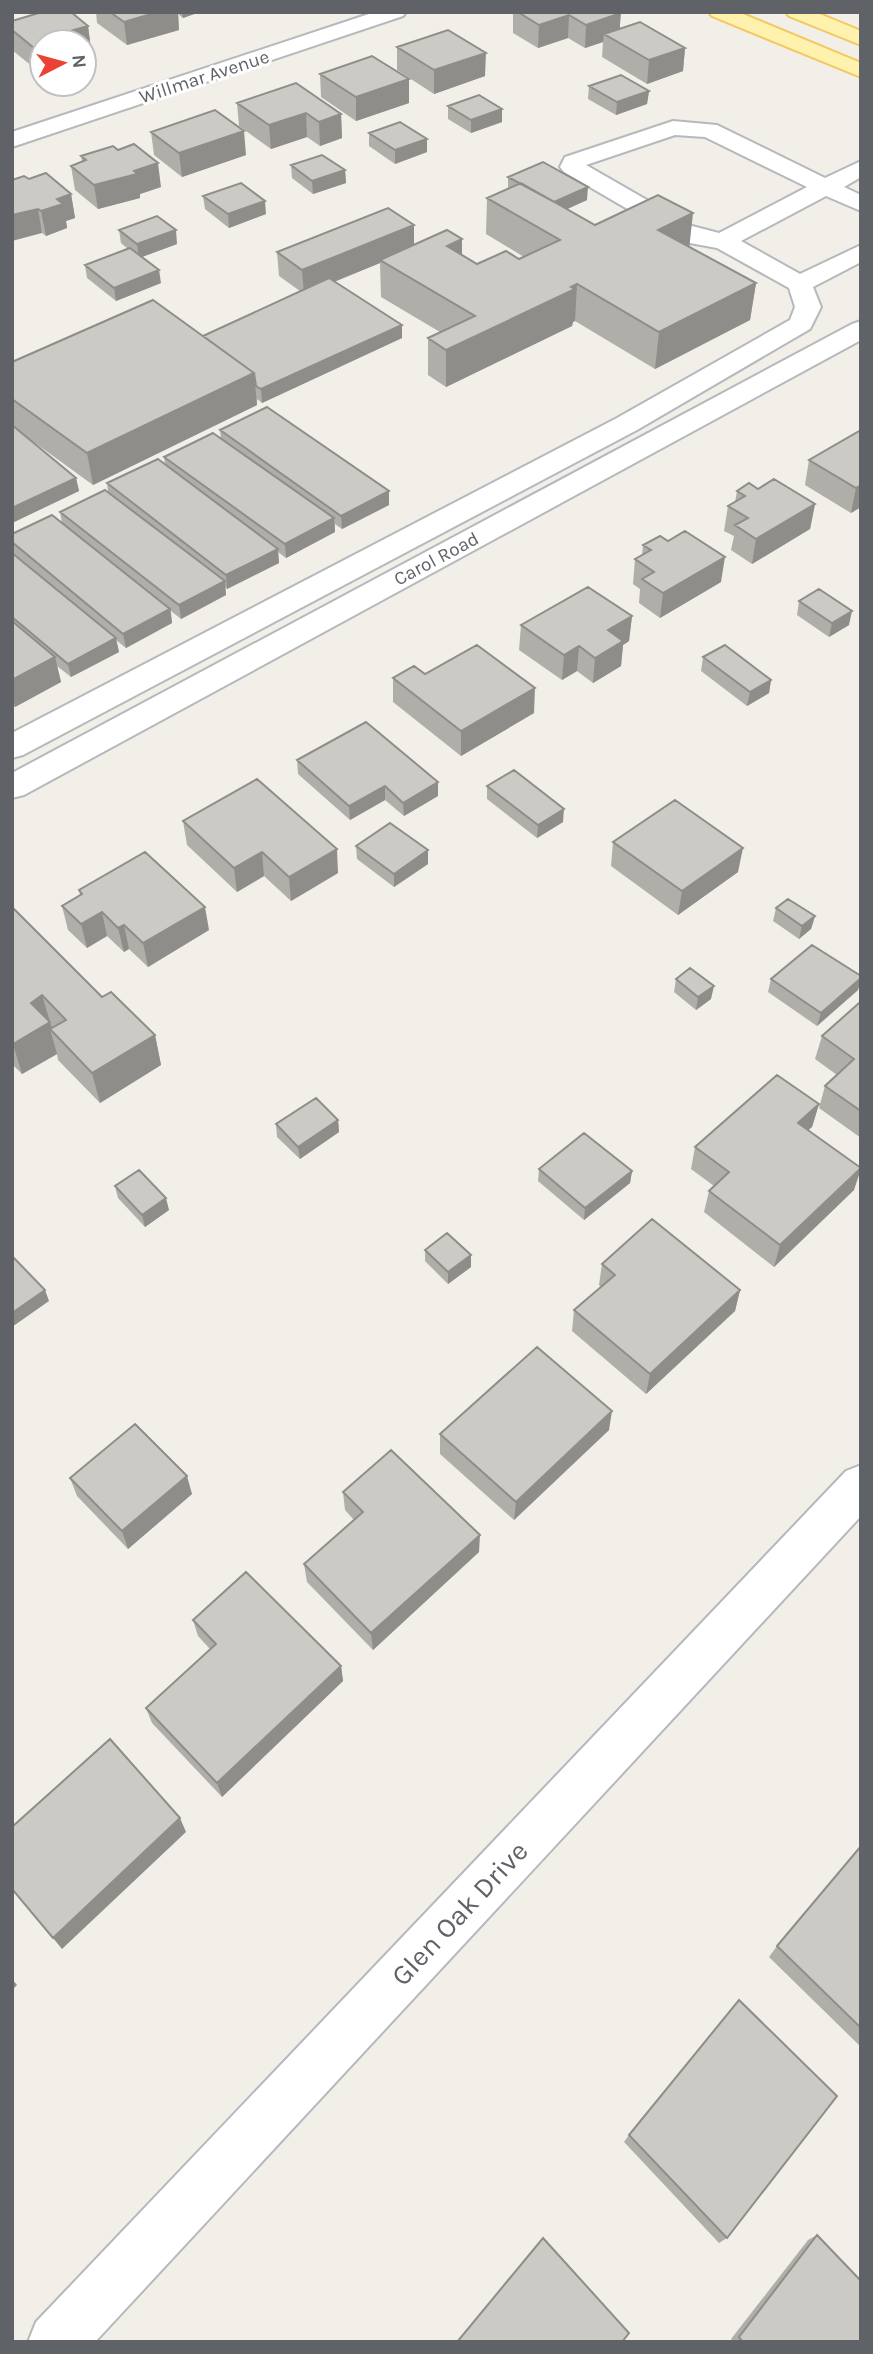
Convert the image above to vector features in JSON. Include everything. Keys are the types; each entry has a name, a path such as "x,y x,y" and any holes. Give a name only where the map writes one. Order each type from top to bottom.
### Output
{"main road":[{"path":"719,12 861,71"},
{"path":"796,12 861,39"}],"street":[{"name":"Willmar Avenue","path":"12,140 396,12"},
{"path":"12,747 627,424 801,324 808,307 800,284 723,241 699,238 683,231 576,172 572,167 573,162 673,128 690,127 709,130 861,204"},
{"path":"723,241 861,168"},
{"path":"800,284 861,252"},
{"name":"Carol Road","path":"12,787 861,329"},
{"name":"Glen Oak Drive","path":"56,2342 861,1485"}],"building":[{"path":"42,12 71,12 88,26 28,28 28,43 12,30 12,21"},
{"path":"110,12 158,12 124,22"},
{"path":"518,12 621,13 586,25 569,15 539,25"},
{"path":"640,22 685,48 649,60 604,34"},
{"path":"448,30 486,53 434,70 397,47"},
{"path":"372,56 409,79 356,97 320,74"},
{"path":"621,75 649,91 617,102 589,86"},
{"path":"296,83 341,114 319,122 306,113 269,125 237,103"},
{"path":"479,95 502,109 471,120 448,106"},
{"path":"215,110 244,131 179,153 151,132"},
{"path":"400,122 427,139 395,150 369,133"},
{"path":"134,144 158,163 134,171 137,174 94,185 71,166 86,160 81,156 113,146 118,150"},
{"path":"322,155 345,170 312,181 291,165"},
{"path":"543,162 588,187 554,202 508,177"},
{"path":"46,173 71,194 57,199 63,204 41,211 38,209 12,215 12,180 24,176 29,179"},
{"path":"241,183 265,201 228,214 203,196"},
{"path":"521,183 595,225 658,195 693,213 658,230 756,283 659,332 577,284 571,287 575,289 446,350 428,338 475,316 380,260 447,230 462,239 447,246 477,264 506,251 519,259 560,240 487,198"},
{"path":"388,208 414,225 302,270 277,252"},
{"path":"157,216 176,230 137,244 119,230"},
{"path":"130,248 159,270 114,288 85,265"},
{"path":"329,278 402,325 261,389 256,386 254,373 203,336"},
{"path":"153,300 254,373 87,453 12,399 12,362"},
{"path":"267,407 389,491 341,516 220,430"},
{"path":"12,425 76,478 12,508"},
{"path":"861,430 861,485 856,488 809,460"},
{"path":"213,433 334,518 285,544 164,457"},
{"path":"158,459 278,549 226,575 107,483"},
{"path":"774,479 815,504 756,539 735,525 748,518 728,506 745,496 737,491 749,483 758,489"},
{"path":"105,490 225,581 179,605 60,512"},
{"path":"52,515 170,609 123,634 12,542 12,534"},
{"path":"685,531 725,557 663,593 642,579 654,572 635,559 651,550 643,545 660,536 668,541"},
{"path":"12,553 116,638 68,664 12,617"},
{"path":"588,587 632,616 608,630 623,641 595,658 579,646 564,655 521,625"},
{"path":"819,589 852,611 832,623 799,601"},
{"path":"12,621 55,657 12,680"},
{"path":"477,645 535,688 461,731 393,678 414,666 425,674"},
{"path":"725,645 771,680 750,692 703,657"},
{"path":"366,722 438,782 403,803 385,786 349,806 297,760"},
{"path":"514,770 564,809 538,825 487,786"},
{"path":"257,779 337,849 289,877 262,852 234,868 183,821"},
{"path":"675,800 743,848 682,891 613,842"},
{"path":"390,823 428,850 394,874 356,846"},
{"path":"145,852 205,907 143,943 124,925 118,928 102,912 81,924 62,906 82,894 79,890"},
{"path":"788,899 815,916 802,926 776,908"},
{"path":"12,907 102,997 111,992 155,1035 92,1073 50,1029 66,1020 42,995 31,1003 50,1022 13,1044"},
{"path":"812,945 861,976 821,1013 771,979"},
{"path":"690,968 714,986 698,997 676,979"},
{"path":"859,1003 861,1111 825,1086 854,1059 822,1036"},
{"path":"777,1075 819,1104 798,1123 861,1168 780,1245 709,1191 729,1172 695,1147"},
{"path":"316,1098 338,1120 298,1147 276,1124"},
{"path":"584,1133 632,1171 585,1208 539,1169"},
{"path":"139,1170 166,1198 142,1215 115,1186"},
{"path":"652,1219 740,1290 650,1374 574,1310 615,1275 602,1264"},
{"path":"447,1233 471,1255 448,1272 425,1250"},
{"path":"12,1256 45,1290 12,1313"},
{"path":"537,1347 612,1411 516,1502 440,1434"},
{"path":"135,1424 187,1476 122,1531 70,1478"},
{"path":"391,1450 480,1535 371,1633 304,1564 363,1512 343,1492"},
{"path":"246,1572 341,1666 217,1783 146,1708 216,1644 193,1620"},
{"path":"110,1739 180,1818 53,1938 12,1889 12,1827"},
{"path":"861,1846 861,2028 777,1946"},
{"path":"739,2000 837,2096 727,2238 629,2135"},
{"path":"817,2235 861,2281 861,2342 743,2342 739,2337"},
{"path":"543,2238 629,2333 622,2342 457,2342"}]}
